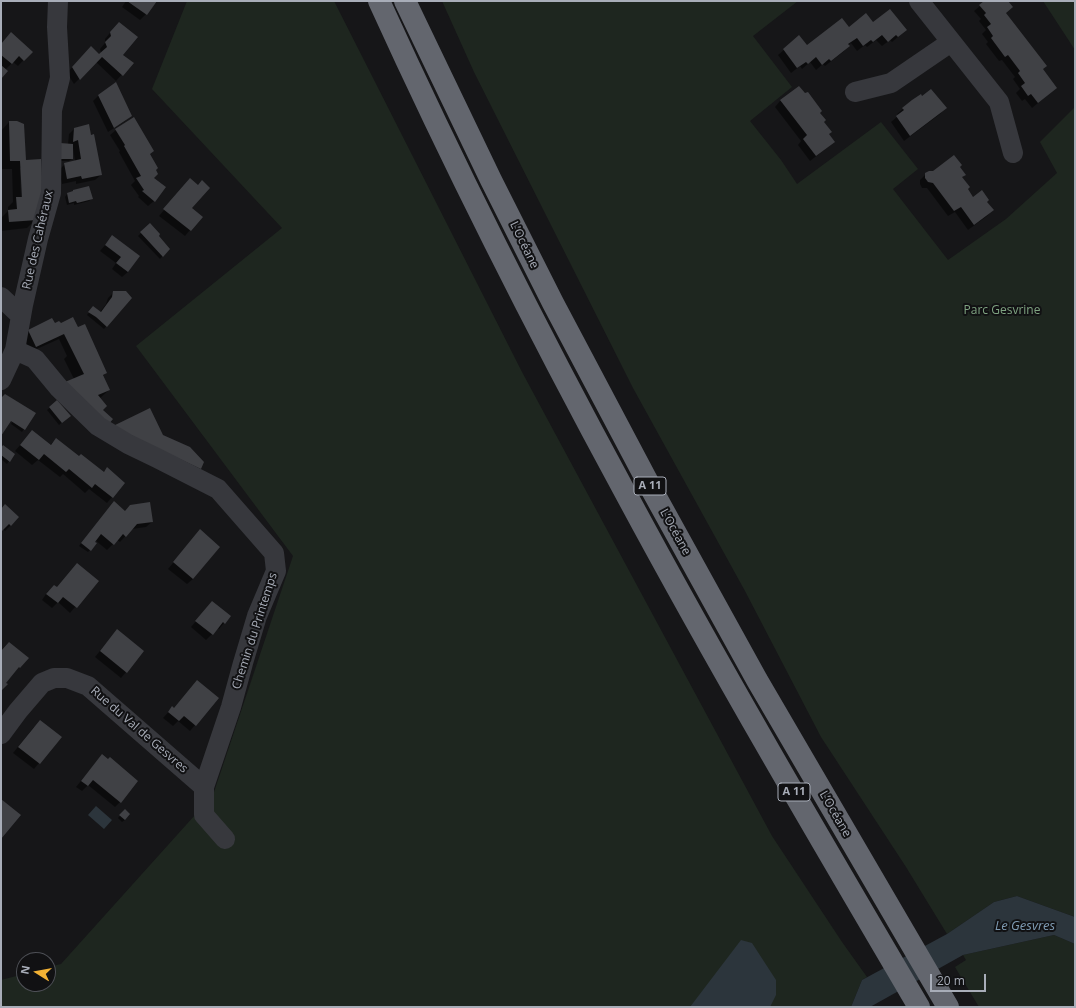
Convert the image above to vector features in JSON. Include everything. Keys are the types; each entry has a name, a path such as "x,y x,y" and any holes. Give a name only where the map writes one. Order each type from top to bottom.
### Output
{"highway":[{"name":"L’Océane","path":"379,1 440,132 523,299 626,495 746,710 919,1007"},
{"name":"L’Océane","path":"405,1 546,290 652,490 757,680 948,1007"}],"street":[{"name":"Rue des Cahéraux","path":"1,380 16,350 21,316 38,239 51,193 52,110 60,78 57,27 58,1"},
{"path":"919,1 999,102 1013,153"},
{"path":"855,92 891,83 951,42"},
{"path":"1,297 21,316"},
{"name":"Chemin du Printemps","path":"16,350 35,359 59,388 98,426 128,444 218,489 274,553 276,571 257,616 231,707 204,787 204,815 224,839"},
{"name":"Rue du Val de Gesvres","path":"1,734 18,710 42,683 54,678 67,678 88,686 204,787"}],"green space":[{"path":"187,1 334,1 522,372 772,836 867,977 862,980 851,1007 1,1007 1,980 16,976 16,992 56,992 56,965 61,964 213,795 293,556 136,346 282,228 152,89"},
{"name":"Parc Gesvrine","path":"442,1 798,1 753,36 792,87 750,121 781,160 797,184 881,122 918,169 893,189 948,260 1006,219 1057,173 1040,142 1075,107 1075,917 1017,896 994,902 947,934 906,867 821,737 745,591 633,388 474,72"},
{"path":"1043,1 1075,1 1075,50"},
{"path":"1054,935 1075,944 1075,1007 979,1007 955,967 966,960 963,955"}],"water":[{"path":"96,806 112,820 104,829 88,815"},
{"name":"Le Gesvres","path":"1017,896 1075,917 1075,944 1054,935 963,955 870,1007 851,1007 862,980 947,934 994,902"},
{"path":"741,940 752,943 776,980 776,995 770,1007 690,1007"}],"building":[{"path":"127,1 157,1 147,15"},
{"path":"984,1 1008,1 1013,7 1006,13 1047,66 1043,69 1057,88 1038,103 1031,94 1028,96 1021,86 1025,83 1018,73 1020,71 1008,55 1005,57 991,38 993,36 987,27 991,24 984,15 986,13 979,5"},
{"path":"890,9 907,30 898,37 896,35 888,42 882,35 873,42 871,40 863,46 857,38 848,44 850,46 831,61 829,59 822,65 816,57 808,64 806,62 797,68 783,49 799,35 807,45 842,18 849,27 866,13 873,22"},
{"path":"119,22 138,37 123,55 134,63 123,76 102,57 80,80 72,67 91,46 99,54 107,47 105,42 111,36 110,32"},
{"path":"11,32 33,52 24,61 19,56 12,64 1,55 1,44"},
{"path":"1,65 8,71 1,79"},
{"path":"116,82 132,116 114,128 98,95"},
{"path":"799,86 805,93 808,92 822,111 820,113 826,120 824,122 832,132 829,134 835,142 816,156 803,139 807,135 780,100"},
{"path":"931,89 947,108 910,136 896,116 904,110 902,108 912,100 921,94 922,96"},
{"path":"134,117 154,151 150,154 158,168 156,170 158,174 154,178 166,187 155,202 142,191 144,190 136,178 141,176 115,129"},
{"path":"9,121 17,121 24,124 26,160 41,159 43,194 37,220 9,222 8,210 17,209 16,197 22,197 20,161 10,161"},
{"path":"89,124 91,135 94,134 102,175 82,179 81,176 67,179 64,163 81,159 78,140 73,142 74,128"},
{"path":"60,143 73,144 73,159 59,159"},
{"path":"954,155 962,165 960,167 966,175 962,177 970,187 968,189 973,197 982,190 989,200 987,202 994,210 974,225 961,207 954,211 933,183 928,182 925,178 925,173 933,171"},
{"path":"190,178 198,185 202,180 210,188 192,208 203,217 191,231 163,209"},
{"path":"89,186 93,199 77,203 76,201 69,203 67,193"},
{"path":"150,223 160,234 159,236 170,249 163,257 140,232"},
{"path":"112,235 140,256 128,272 116,263 121,257 105,245"},
{"path":"113,291 126,291 132,298 107,327 88,312 93,306 101,312 112,297"},
{"path":"73,317 78,327 85,324 107,373 103,375 110,390 98,395 107,406 103,410 113,419 108,425 65,382 84,374 64,334 36,347 28,330 52,318 55,323 59,321 61,323"},
{"path":"5,394 36,413 25,430 11,421 1,436 1,398"},
{"path":"57,400 71,416 62,423 49,407"},
{"path":"150,408 163,435 190,447 204,462 201,469 111,427"},
{"path":"32,430 51,445 56,438 79,456 81,454 104,472 107,467 125,483 113,498 95,484 92,488 69,469 66,472 44,454 39,460 20,445"},
{"path":"3,445 15,454 10,462 1,455 1,448"},
{"path":"114,501 125,511 130,505 150,502 153,522 137,524 126,537 123,534 114,545 101,534 91,551 81,543"},
{"path":"5,504 19,517 11,526 9,524 1,532 1,509"},
{"path":"200,529 220,547 193,579 173,562"},
{"path":"77,563 99,581 77,608 63,597 58,603 46,594 54,585 57,587"},
{"path":"212,601 231,616 225,624 223,622 213,635 195,621"},
{"path":"117,629 144,651 127,673 100,651"},
{"path":"9,642 29,658 20,668 19,667 6,683 8,684 2,690 1,651"},
{"path":"197,680 219,698 196,726 184,716 179,721 168,712 172,706 174,708"},
{"path":"40,720 62,737 40,764 18,747"},
{"path":"102,754 108,759 110,757 138,781 121,803 93,780 88,786 81,781"},
{"path":"1,799 21,815 1,839"},
{"path":"125,809 130,814 125,820 119,815"}]}
